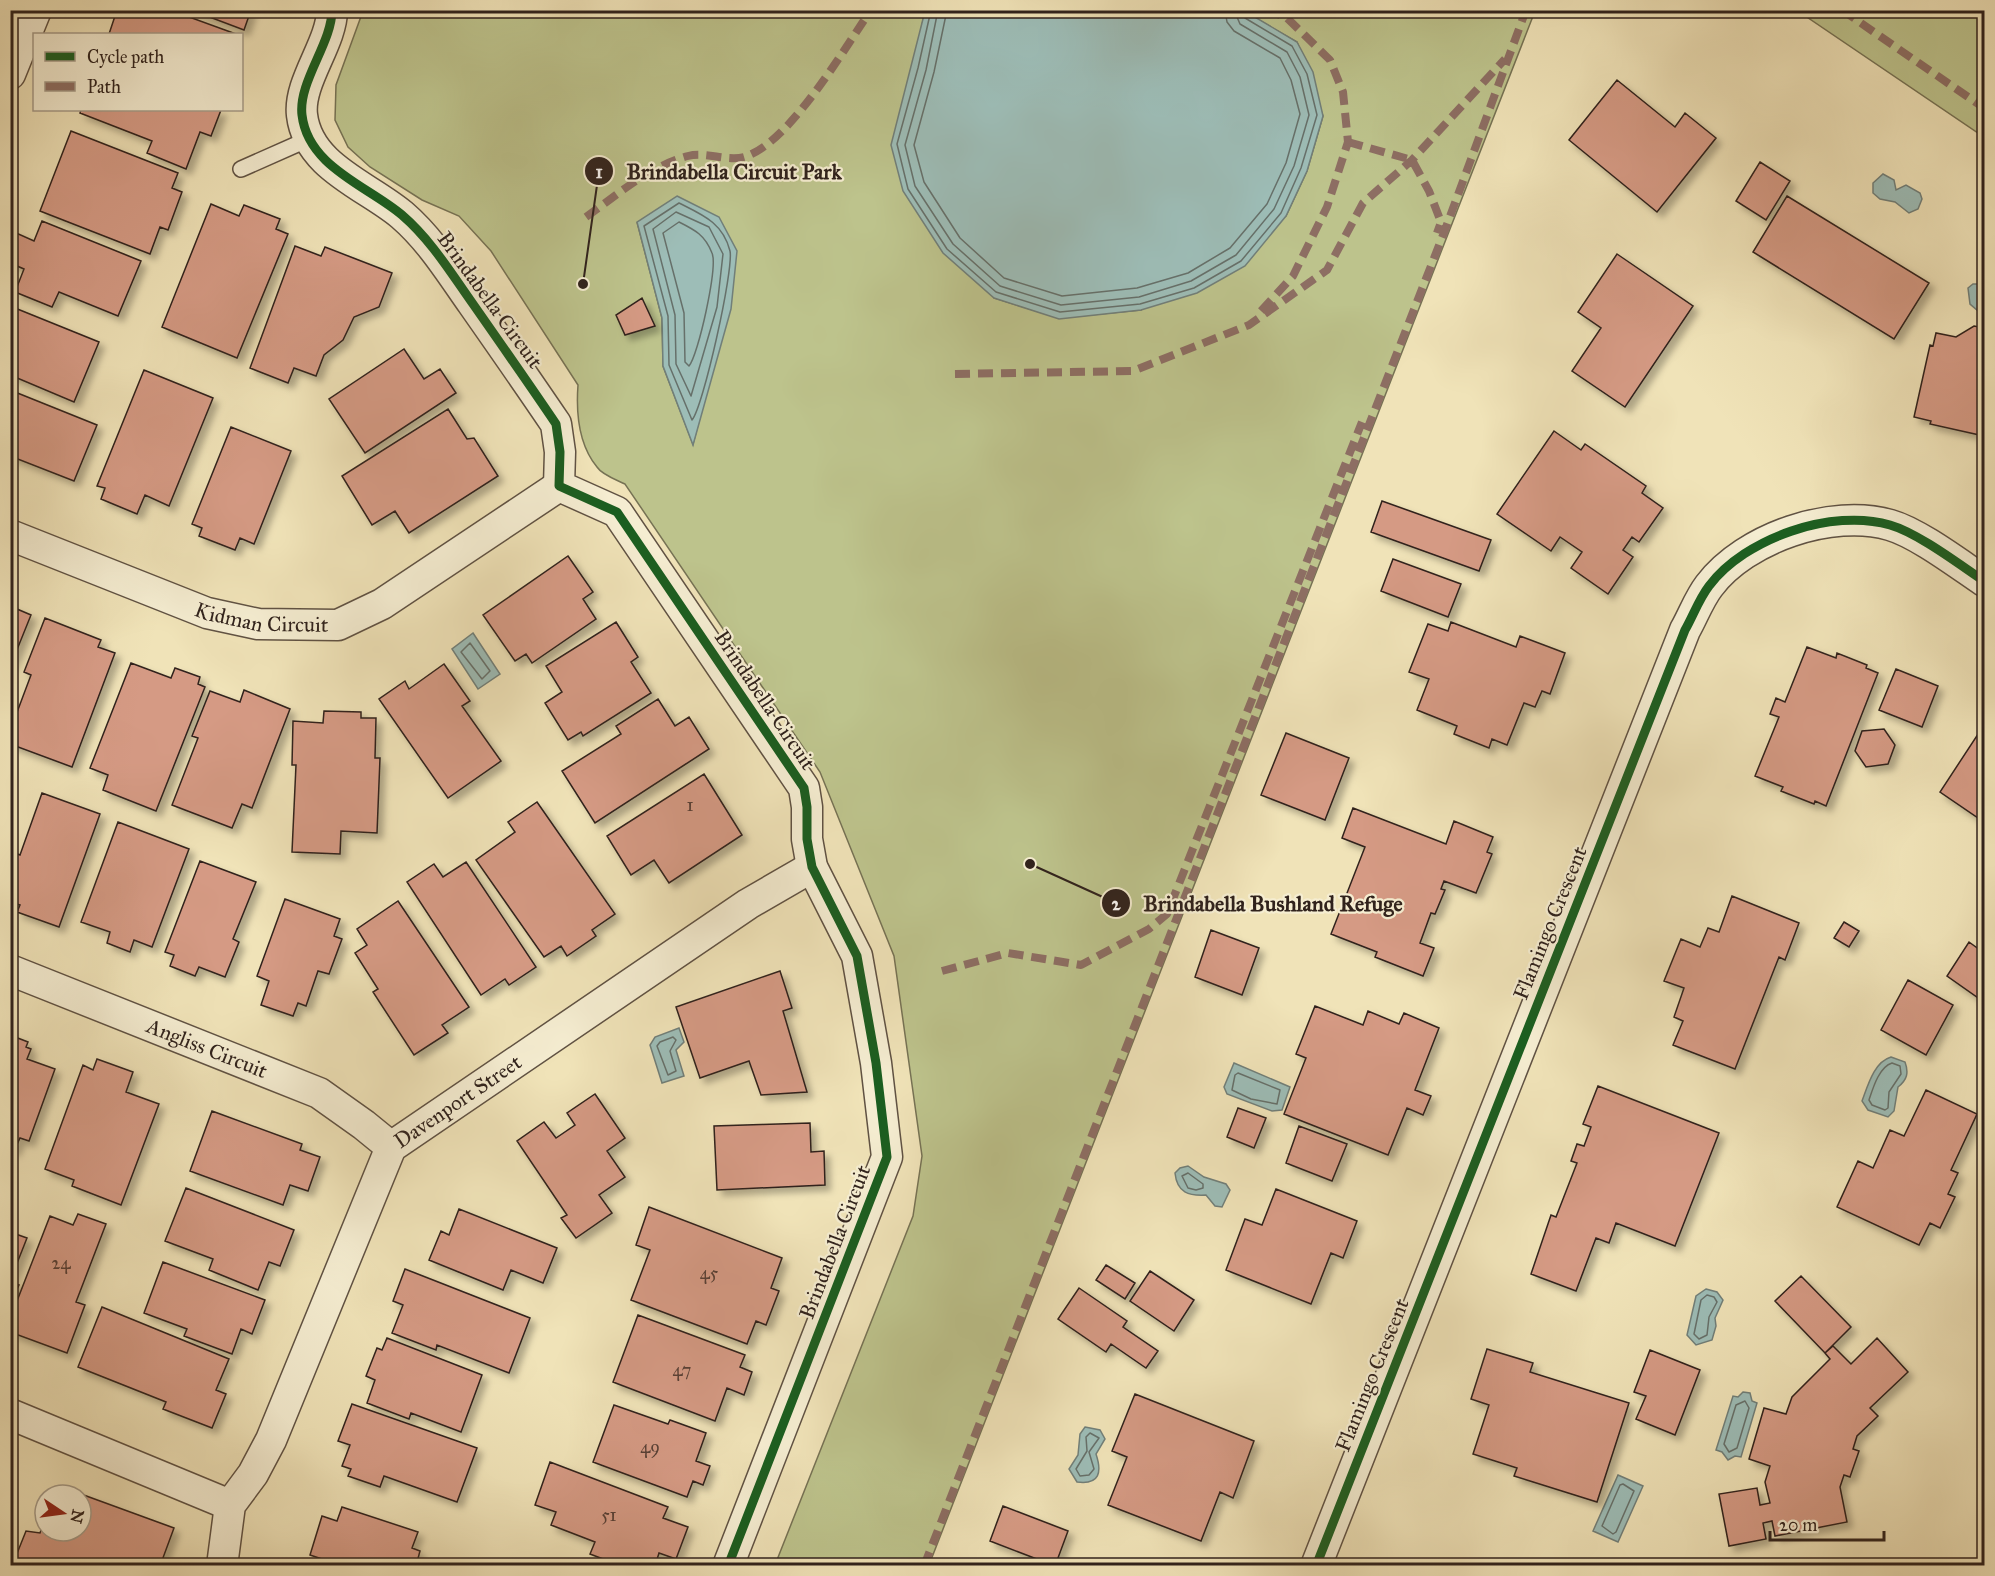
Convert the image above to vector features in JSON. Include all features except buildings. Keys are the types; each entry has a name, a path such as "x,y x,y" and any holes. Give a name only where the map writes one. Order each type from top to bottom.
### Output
{"street":[{"path":"10,74 36,10"},
{"name":"Brindabella Circuit","path":"332,10 306,92 302,115 310,138 321,157 351,181 383,199 405,217 439,255 556,424 560,452 559,486 617,512 804,788 807,807 807,839 812,867 857,956 876,1062 887,1157 728,1566"},
{"name":"Kidman Circuit","path":"10,535 207,613 258,624 338,625 382,604 559,486"},
{"name":"Flamingo Crescent","path":"1316,1566 1685,630 1709,586 1744,552 1791,531 1842,520 1891,525 1937,549 1984,581"},
{"name":"Davenport Street","path":"222,1566 230,1505 253,1474 271,1440 391,1147 738,910 812,867"},
{"name":"Angliss Circuit","path":"10,970 319,1093 391,1147"},
{"path":"10,1414 230,1505"}],"lane":[{"path":"241,169 310,138"}],"green space":[{"path":"363,11 925,11 913,67 994,298 1059,318 1141,310 1286,216 1307,171 1323,116 1297,42 1243,11 1535,11 929,1565 775,1565 913,1216 922,1156 894,956 820,772 625,484 602,472 591,458 580,428 578,385 491,251 459,216 422,200 370,167 348,147 335,120 336,85","holes":["637,222 718,349 693,444 663,366 662,318"]},
{"path":"1798,11 1984,11 1984,137"}],"water":[{"path":"1243,10 1297,42 1313,72 1323,116 1307,171 1286,216 1245,266 1197,293 1141,310 1059,319 994,298 943,253 903,191 891,145 925,11"},
{"path":"1883,174 1894,180 1896,190 1906,185 1920,193 1922,199 1918,209 1909,213 1895,202 1880,199 1873,193 1873,183"},
{"path":"677,196 719,217 737,251 731,309 693,445 663,366 662,318 637,222"},
{"path":"1977,284 1984,290 1984,324 1982,324 1978,311 1970,304 1968,288"},
{"path":"473,633 500,674 478,689 452,649"},
{"path":"679,1028 684,1042 676,1050 684,1076 662,1083 650,1045 655,1037"},
{"path":"1891,1057 1905,1062 1907,1073 1898,1087 1894,1111 1888,1117 1868,1110 1862,1101 1876,1069"},
{"path":"1234,1063 1290,1087 1282,1110 1272,1111 1227,1094 1224,1087"},
{"path":"1188,1166 1204,1177 1226,1184 1230,1190 1222,1207 1215,1206 1206,1195 1189,1194 1181,1189 1175,1173 1180,1168"},
{"path":"1706,1289 1717,1292 1723,1300 1715,1318 1716,1326 1712,1340 1696,1345 1687,1335 1696,1296"},
{"path":"1743,1392 1750,1393 1752,1401 1757,1403 1741,1457 1735,1456 1728,1460 1722,1452 1716,1450 1733,1396 1738,1397"},
{"path":"1085,1427 1100,1430 1105,1439 1096,1454 1099,1466 1097,1476 1091,1481 1077,1482 1069,1469 1078,1455 1080,1434"},
{"path":"1618,1475 1643,1486 1618,1542 1593,1531"}],"marked path":[{"path":"586,217 634,182 674,161 695,155 740,158 764,147 781,132 815,92 871,10"},
{"path":"1261,311 1293,276 1327,207 1348,142 1343,92 1330,60 1287,18 1269,10"},
{"path":"924,1566 1445,230 1526,10"},
{"path":"1842,10 1984,108"},
{"path":"955,374 1133,371 1249,325 1327,270 1363,203 1412,160 1505,59"},
{"path":"1348,142 1412,160 1429,191 1441,222 1437,233"},
{"path":"942,971 1008,953 1081,965 1149,929 1167,914 1362,422"}],"cycle path":[{"path":"332,10 327,36 302,102 302,115 307,133 315,148 342,174 402,215 440,257 556,424 560,452 559,486 617,512 804,788 807,807 807,839 812,867 857,956 876,1063 887,1157 728,1566"},
{"path":"1316,1566 1685,630 1705,591 1725,569 1744,554 1767,541 1817,524 1842,521 1867,521 1901,529 1938,550 1984,581"}],"place":[{"name":"Brindabella Circuit Park","path":"583,284"},
{"name":"Brindabella Bushland Refuge","path":"1030,864"}]}
